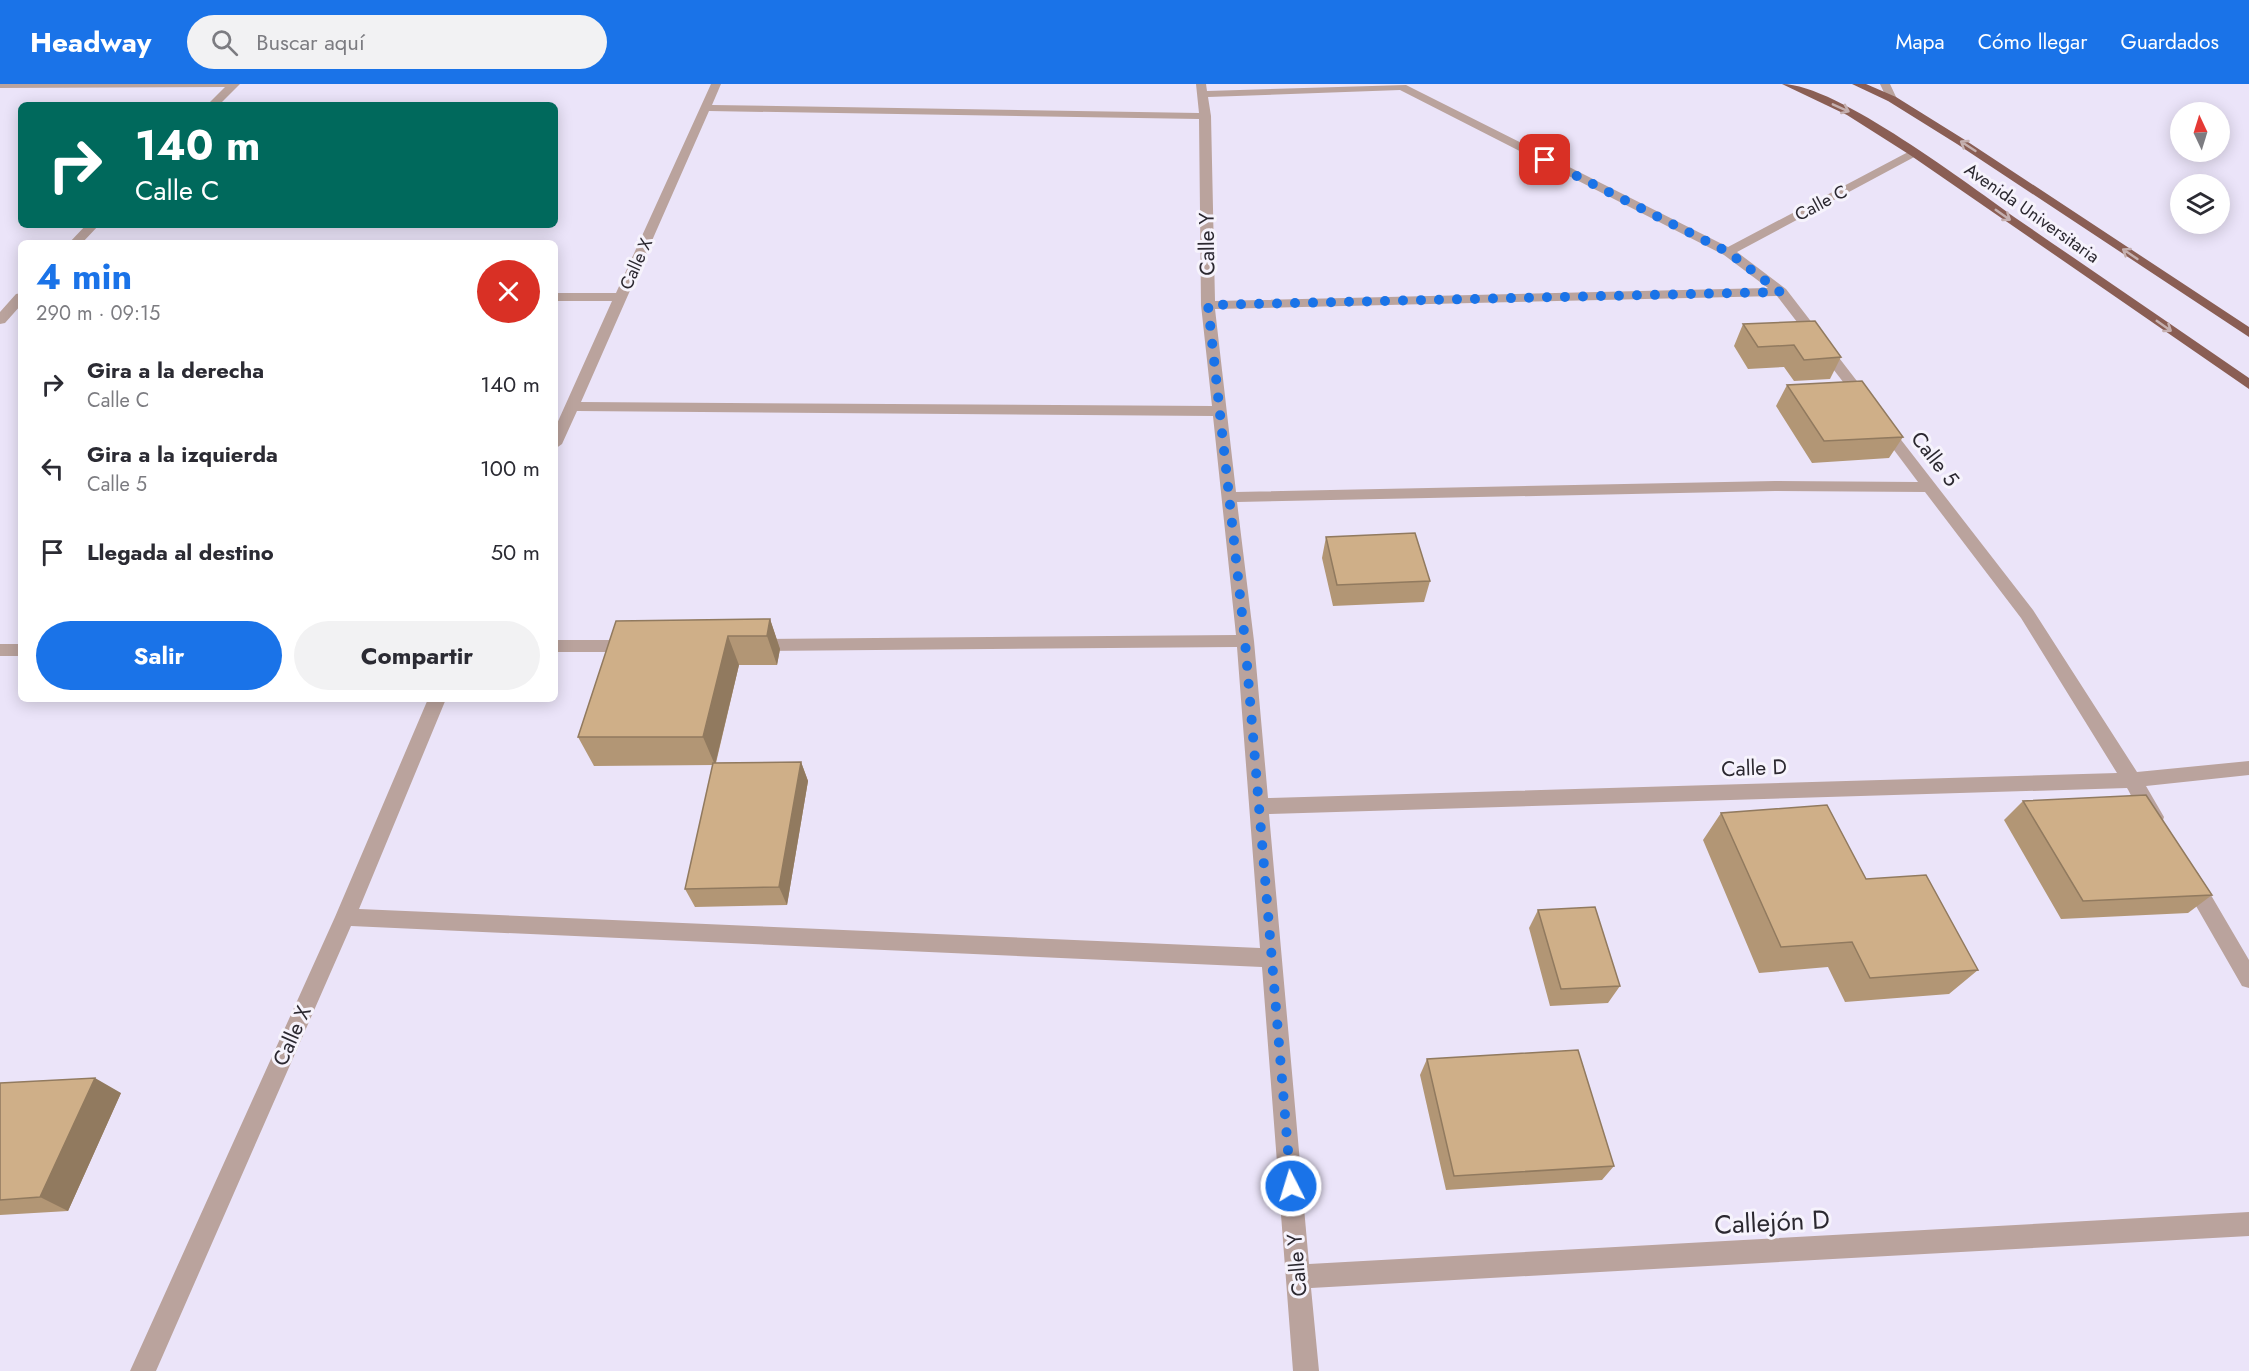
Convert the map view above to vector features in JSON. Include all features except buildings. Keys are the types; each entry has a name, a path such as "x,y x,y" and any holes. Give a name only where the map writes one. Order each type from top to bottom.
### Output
{"highway":[{"name":"Avenida Universitaria","path":"1787,84 1851,113 1914,153 2249,385"},
{"name":"Avenida Universitaria","path":"1857,84 1892,99 1961,142 2249,333"}],"street":[{"path":"0,85 235,84"},
{"path":"216,102 235,84"},
{"name":"Calle X","path":"558,438 716,84"},
{"path":"1885,84 1892,99"},
{"name":"Calle 5","path":"1202,89 1402,87 1728,252 1780,292 2027,614 2162,829"},
{"name":"Calle Y","path":"1202,89 1205,116 1208,305 1245,641 1306,1371"},
{"path":"705,108 1205,116"},
{"name":"Calle C","path":"1728,252 1914,153"},
{"path":"78,240 90,228"},
{"path":"1208,305 1780,292"},
{"path":"0,298 18,297"},
{"path":"558,297 621,297"},
{"path":"0,320 18,300"},
{"path":"573,406 1220,411"},
{"path":"1229,496 1775,486 1930,487"},
{"path":"734,645 1245,641"},
{"path":"558,646 650,645"},
{"path":"0,650 18,650"},
{"name":"Calle X","path":"143,1371 345,917 436,702"},
{"name":"Calle D","path":"1260,806 2133,780 2249,768"},
{"path":"2185,869 2249,979"},
{"path":"345,917 1272,958"},
{"name":"Callejón D","path":"1298,1276 2249,1224"}],"route":[{"path":"1291,1186 1245,641 1208,305 1780,292 1728,252 1545,160"}]}
